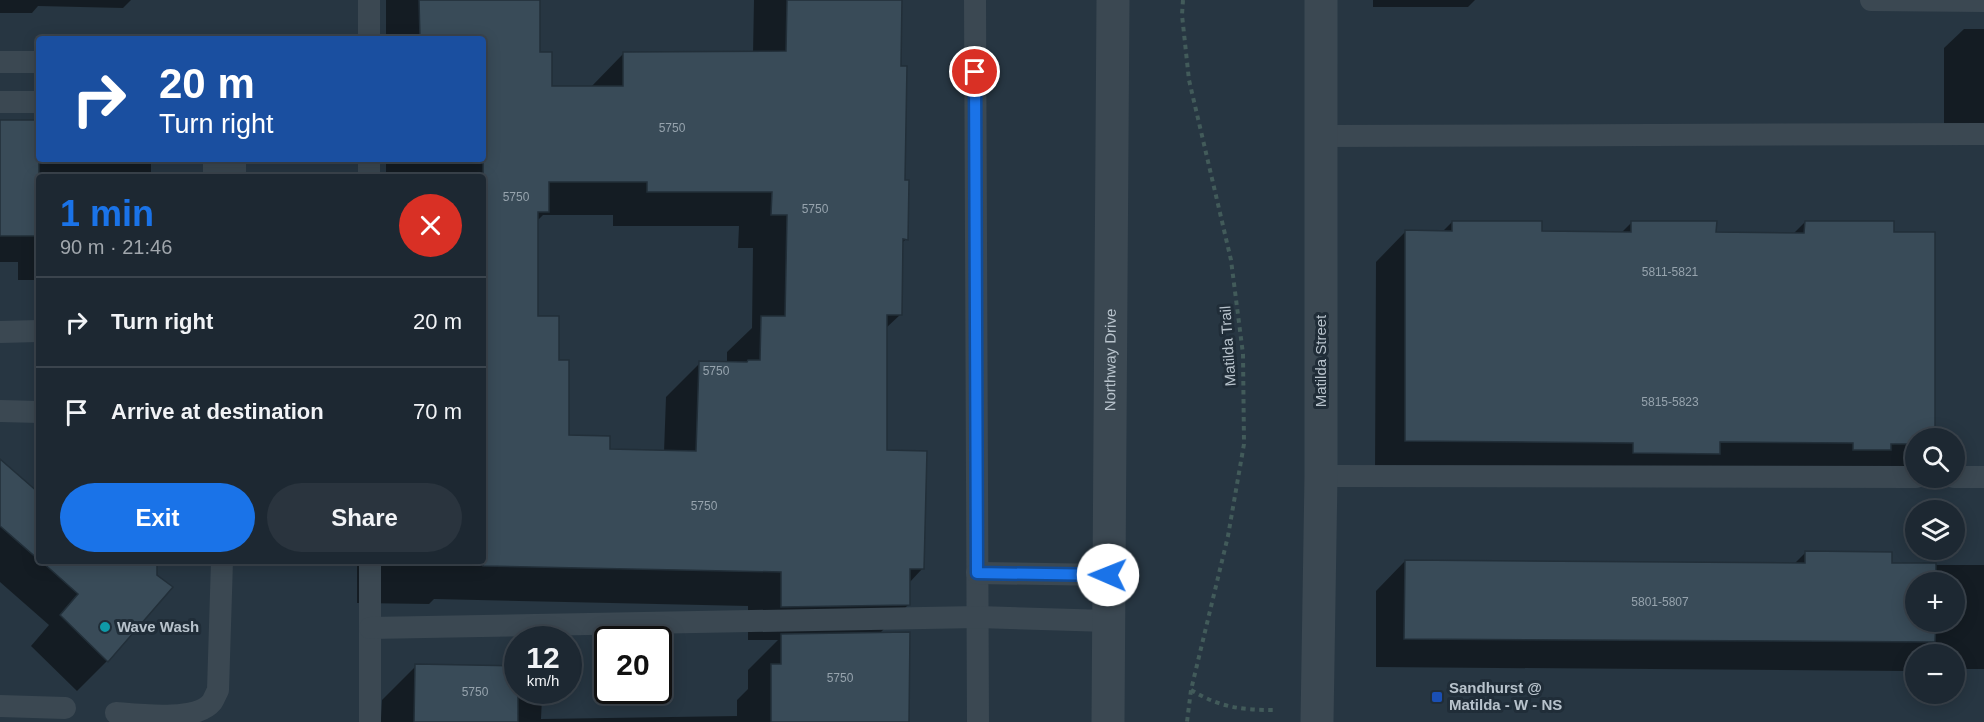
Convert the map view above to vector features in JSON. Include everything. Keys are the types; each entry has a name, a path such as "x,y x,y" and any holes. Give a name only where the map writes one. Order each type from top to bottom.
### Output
{"street":[{"name":"Northway Drive","path":"1108,722 1113,0"},
{"name":"Matilda Street","path":"1317,722 1321,476 1321,0"}],"lane":[{"path":"369,0 369,36"},
{"path":"975,0 978,722"},
{"path":"1871,0 1984,1"},
{"path":"0,62 36,62"},
{"path":"0,102 36,102"},
{"path":"1321,136 1984,134"},
{"path":"0,332 36,331"},
{"path":"0,411 36,412"},
{"path":"1321,476 1905,477"},
{"path":"1965,477 1984,477"},
{"path":"116,713 165,716 196,713 211,704 218,690 222,564"},
{"path":"370,564 370,722"},
{"path":"977,573 1108,575"},
{"path":"370,628 978,617 1108,621"},
{"path":"0,706 65,708"}],"path":[{"name":"Matilda Trail","path":"1183,0 1182,15 1189,80 1231,260 1243,354 1244,444 1228,536 1191,690 1187,722"},
{"path":"1191,690 1208,700 1230,708 1275,710"}],"building":[{"path":"419,0 540,0 540,52 552,52 552,86 623,86 623,52 786,51 787,0 902,0 901,66 907,66 905,180 909,180 908,240 903,239 902,315 887,315 887,450 927,451 924,569 910,569 910,605 781,607 781,572 483,566 486,564 486,174 483,174 483,162 486,162 486,36 420,36","holes":["549,182 647,182 647,192 772,192 771,215 787,215 785,316 761,316 760,360 699,361 696,451 610,449 610,436 569,435 569,360 559,360 559,316 538,316 538,212 549,212"]},
{"path":"0,120 36,120 36,162 39,162 39,174 36,174 36,236 0,236"},
{"path":"1452,221 1542,221 1542,231 1631,232 1631,221 1717,221 1716,232 1804,233 1805,221 1894,221 1894,232 1935,232 1935,428 1905,428 1905,444 1891,444 1891,450 1853,450 1853,443 1720,442 1720,454 1633,453 1633,443 1405,441 1405,230 1452,231"},
{"path":"0,459 36,490 36,557 0,526"},
{"path":"1805,551 1892,552 1892,563 1936,563 1936,572 1905,572 1905,632 1935,632 1935,642 1404,639 1405,560 1805,563"},
{"name":"Wave Wash","path":"44,564 157,564 157,575 173,587 108,662 60,615 78,594"},
{"path":"910,632 909,722 771,722 771,664 781,664 781,634"},
{"path":"415,664 504,666 504,704 518,704 518,722 414,722"}],"place":[{"name":"Wave Wash","path":"105,627"},
{"name":"Sandhurst @ Matilda - W - NS","path":"1437,697"}],"route":[{"path":"975,72 977,573 1108,575"}]}
